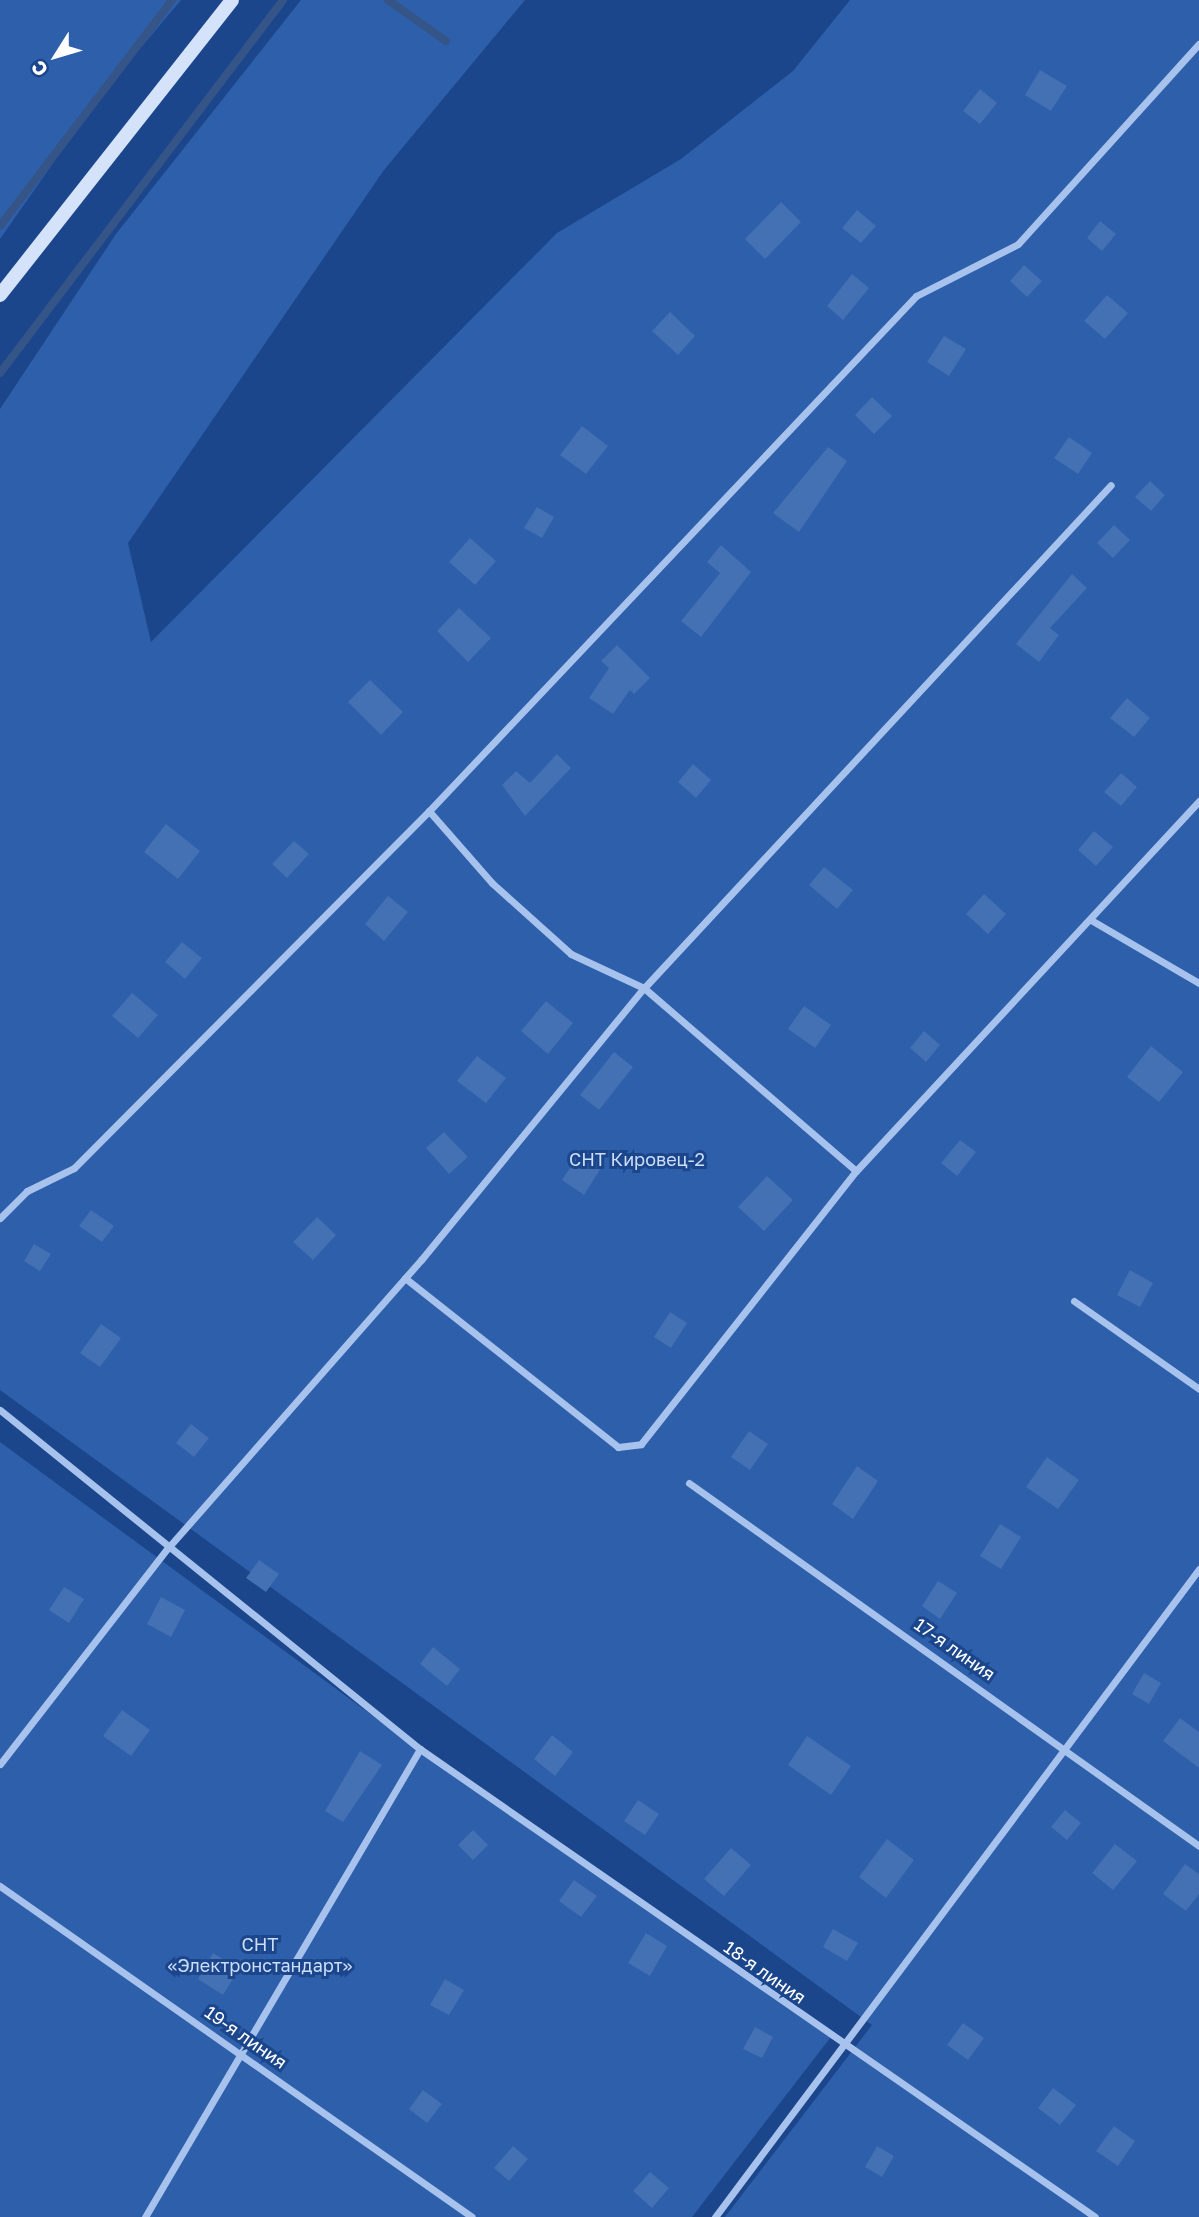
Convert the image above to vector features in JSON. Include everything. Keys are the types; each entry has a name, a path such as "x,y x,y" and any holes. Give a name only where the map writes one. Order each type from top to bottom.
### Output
{"main road":[{"path":"0,295 35,242 232,0"}],"street":[{"path":"0,1218 27,1191 75,1168 429,811 916,296 1018,244 1199,44"},
{"path":"0,1763 167,1549 405,1278 644,988 1111,485"},
{"path":"405,1278 618,1447 641,1444 856,1171 1199,801"},
{"path":"429,811 492,883 571,954 644,988 856,1171"},
{"path":"1091,920 1199,983"},
{"path":"1074,1301 1199,1389"},
{"name":"18-я линия","path":"0,1410 167,1549 420,1749 839,2043 1095,2217"},
{"name":"17-я линия","path":"689,1483 1065,1745 1199,1846"},
{"path":"715,2217 839,2043 1199,1569"},
{"path":"145,2217 238,2050 420,1749"},
{"name":"19-я линия","path":"0,1886 238,2050 472,2217"}],"green space":[{"path":"0,0 181,0 100,96 0,239"},
{"name":"СНТ Кировец-2","path":"301,0 525,0 384,170 128,543 151,642 557,233 681,159 793,71 850,0 1199,0 1199,2217 725,2217 872,2025 0,1390 0,409 116,234"},
{"name":"СНТ «Электронстандарт»","path":"0,1442 403,1738 834,2033 692,2217 0,2217"}],"building":[{"path":"1040,70 1067,86 1051,111 1025,95"},
{"path":"980,89 997,103 980,124 963,111"},
{"path":"781,202 801,222 765,259 745,239"},
{"path":"857,210 876,226 861,243 842,228"},
{"path":"1100,221 1116,234 1102,251 1087,238"},
{"path":"1024,265 1042,281 1027,297 1010,281"},
{"path":"852,274 869,288 843,320 827,306"},
{"path":"1107,295 1128,313 1105,339 1084,321"},
{"path":"670,312 695,336 678,355 652,331"},
{"path":"944,336 966,349 949,376 927,362"},
{"path":"872,397 892,416 874,434 855,415"},
{"path":"582,426 608,446 586,474 560,455"},
{"path":"1069,437 1092,453 1078,474 1054,458"},
{"path":"828,447 847,461 799,532 773,513"},
{"path":"1150,481 1165,495 1151,511 1135,497"},
{"path":"537,507 554,517 542,538 524,528"},
{"path":"1114,525 1130,540 1113,558 1097,543"},
{"path":"470,538 496,561 475,585 449,562"},
{"path":"721,545 751,572 701,637 681,621 720,573 707,562"},
{"path":"1072,574 1087,588 1050,628 1059,635 1039,662 1016,644"},
{"path":"459,608 491,638 468,662 437,631"},
{"path":"617,645 650,678 634,694 630,690 613,714 589,698 609,668 601,661"},
{"path":"370,680 403,712 381,735 348,702"},
{"path":"1127,698 1150,718 1134,737 1110,718"},
{"path":"557,754 571,768 525,816 502,785 516,771 530,783"},
{"path":"693,764 711,780 696,798 678,782"},
{"path":"1121,773 1137,787 1121,806 1104,792"},
{"path":"166,824 200,851 178,879 144,852"},
{"path":"1094,831 1113,847 1096,866 1078,850"},
{"path":"294,841 309,854 287,878 272,864"},
{"path":"824,867 853,890 837,909 809,885"},
{"path":"984,894 1006,914 988,934 966,914"},
{"path":"388,896 408,912 384,941 365,924"},
{"path":"182,942 202,958 185,979 165,962"},
{"path":"132,993 158,1015 138,1038 112,1016"},
{"path":"546,1001 573,1023 548,1054 521,1031"},
{"path":"804,1006 831,1025 815,1048 788,1029"},
{"path":"924,1031 940,1045 926,1062 910,1048"},
{"path":"1151,1046 1183,1072 1159,1102 1127,1077"},
{"path":"614,1052 633,1067 599,1110 580,1095"},
{"path":"477,1056 506,1078 486,1103 457,1081"},
{"path":"444,1132 468,1157 449,1174 426,1148"},
{"path":"960,1140 976,1152 957,1176 941,1163"},
{"path":"579,1154 601,1168 584,1195 562,1180"},
{"path":"767,1176 793,1200 764,1231 738,1207"},
{"path":"91,1210 114,1226 102,1242 79,1226"},
{"path":"317,1217 336,1235 313,1260 293,1242"},
{"path":"34,1244 51,1254 40,1271 24,1261"},
{"path":"1130,1270 1153,1283 1140,1307 1117,1295"},
{"path":"670,1312 687,1323 671,1348 654,1337"},
{"path":"101,1324 121,1338 100,1367 80,1353"},
{"path":"191,1424 209,1438 194,1457 176,1443"},
{"path":"749,1431 768,1444 750,1470 731,1457"},
{"path":"1047,1457 1079,1480 1058,1509 1026,1487"},
{"path":"857,1466 878,1481 853,1519 832,1504"},
{"path":"1000,1524 1021,1537 1001,1569 980,1556"},
{"path":"259,1560 279,1574 266,1592 246,1578"},
{"path":"938,1581 957,1593 940,1619 922,1606"},
{"path":"64,1587 84,1599 69,1623 49,1610"},
{"path":"161,1597 185,1610 171,1637 147,1624"},
{"path":"433,1647 460,1669 447,1686 420,1664"},
{"path":"1144,1673 1161,1683 1149,1704 1132,1694"},
{"path":"122,1710 150,1730 131,1756 103,1736"},
{"path":"1180,1718 1199,1732 1199,1768 1163,1741"},
{"path":"552,1735 573,1752 555,1776 534,1759"},
{"path":"807,1736 851,1766 831,1795 788,1765"},
{"path":"360,1751 382,1765 343,1822 325,1811"},
{"path":"638,1800 659,1814 645,1835 624,1821"},
{"path":"1065,1810 1081,1823 1067,1840 1051,1827"},
{"path":"473,1830 488,1845 473,1860 458,1845"},
{"path":"887,1839 914,1860 886,1898 859,1877"},
{"path":"1115,1844 1137,1861 1113,1890 1092,1873"},
{"path":"731,1848 751,1865 724,1896 704,1879"},
{"path":"1185,1864 1199,1874 1199,1894 1186,1911 1163,1894"},
{"path":"574,1880 597,1896 581,1917 559,1901"},
{"path":"833,1929 858,1943 847,1961 823,1947"},
{"path":"646,1933 667,1946 650,1976 628,1963"},
{"path":"213,1953 239,1969 223,1995 198,1979"},
{"path":"445,1979 464,1990 449,2015 430,2005"},
{"path":"963,2023 984,2038 968,2060 947,2045"},
{"path":"755,2027 773,2037 762,2058 743,2049"},
{"path":"1053,2088 1076,2105 1060,2125 1038,2108"},
{"path":"423,2090 442,2104 427,2123 409,2109"},
{"path":"1114,2126 1135,2141 1118,2166 1096,2151"},
{"path":"513,2146 528,2159 509,2181 494,2168"},
{"path":"877,2146 894,2156 882,2177 865,2167"},
{"path":"650,2172 669,2188 652,2208 633,2191"}],"waterway":[{"path":"0,226 172,0"},
{"path":"0,373 283,0"},
{"path":"388,0 446,41"}]}
